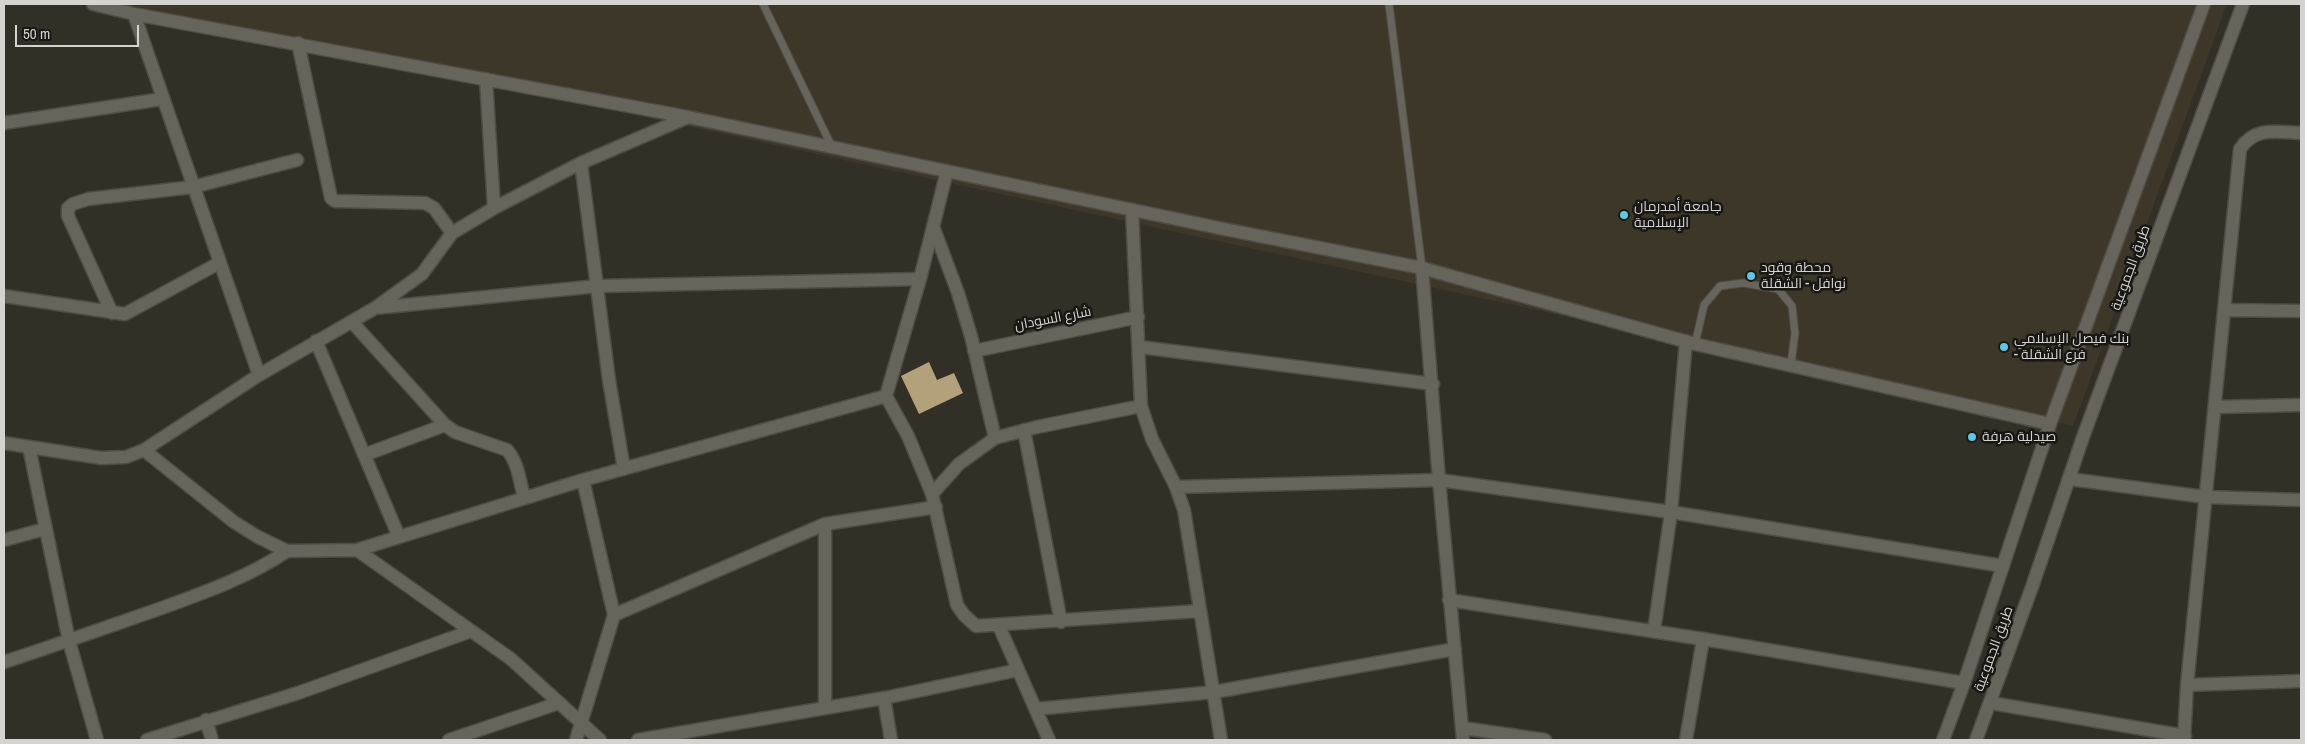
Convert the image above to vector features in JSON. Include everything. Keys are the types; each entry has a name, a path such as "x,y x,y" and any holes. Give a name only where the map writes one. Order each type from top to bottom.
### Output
{"street":[{"path":"92,4 134,9 298,44 688,117 1132,210 1422,268 1691,343 1791,364 2050,424"},
{"name":"طريق الجموعية","path":"1943,740 1964,683 2050,424 2204,4"},
{"name":"طريق الجموعية","path":"1976,740 1991,703 2083,437 2243,4"},
{"path":"134,9 162,99 259,375"},
{"path":"298,44 331,198 335,200 425,202 434,208 452,234"},
{"path":"486,79 494,208"},
{"path":"4,124 162,99"},
{"path":"4,443 100,458 126,456 144,450 259,375 375,308 422,274 452,234 494,208 581,163 688,117"},
{"path":"1991,703 2184,738 2187,685 2240,148 2247,138 2255,134 2268,132 2301,133"},
{"path":"112,313 68,216 68,208 73,204 88,199 193,188 297,160"},
{"path":"581,163 609,380 624,469"},
{"path":"947,171 920,279 886,396 908,436 932,494 957,605 964,615 976,626 1061,622 1199,611"},
{"path":"1132,210 1140,347 1141,406 1152,439 1176,487 1184,510 1221,740"},
{"path":"933,226 958,294 995,438"},
{"path":"4,296 112,313 131,312 219,263"},
{"path":"1422,268 1449,600 1463,734 1545,740"},
{"path":"375,308 598,286 920,279"},
{"path":"2225,310 2301,311"},
{"name":"شارع السودان","path":"974,351 1138,317"},
{"path":"352,322 445,425 460,434 506,450 512,456 524,498"},
{"path":"316,341 399,537"},
{"path":"1654,631 1671,512 1691,343"},
{"path":"1140,347 1432,384"},
{"path":"144,450 234,522 287,551 357,550 583,480 886,396"},
{"path":"2215,407 2301,405"},
{"path":"932,494 959,464 995,438 1024,430 1141,406"},
{"path":"364,455 445,425"},
{"path":"1024,430 1061,622"},
{"path":"29,447 69,641 97,740"},
{"path":"2070,479 2205,497 2301,500"},
{"path":"576,740 614,615 583,480"},
{"path":"1176,487 1439,480 1671,512 2003,566"},
{"path":"614,615 825,524 936,507"},
{"path":"825,524 825,707"},
{"path":"4,540 45,528"},
{"path":"357,550 512,659 600,740"},
{"path":"4,662 69,641 225,585 266,565 287,551"},
{"path":"1449,600 1702,638 1964,683"},
{"path":"999,626 1049,740"},
{"path":"147,740 298,692 471,631"},
{"path":"1686,740 1702,638"},
{"path":"1036,709 1214,692 1455,649"},
{"path":"638,740 884,698 1018,670"},
{"path":"2187,685 2301,682"},
{"path":"884,698 891,740"},
{"path":"448,740 560,703"},
{"path":"206,720 212,740"}],"lane":[{"path":"763,4 832,147"},
{"path":"1389,4 1422,268"},
{"path":"1691,343 1704,304 1720,286 1743,283 1778,289 1792,306 1795,333 1791,364"}],"shaded area":[{"name":"جامعة أمدرمان الإسلامية","path":"122,4 2227,4 2073,426"}],"building":[{"path":"929,362 937,380 954,373 963,393 919,414 901,376"}],"place":[{"name":"جامعة أمدرمان الإسلامية","path":"1624,215"},
{"name":"محطة وقود نوافل - الشقلة","path":"1751,276"},
{"name":"بنك فيصل الإسلامي - فرع الشقلة","path":"2004,347"},
{"name":"صيدلية هرفة","path":"1972,437"}]}
